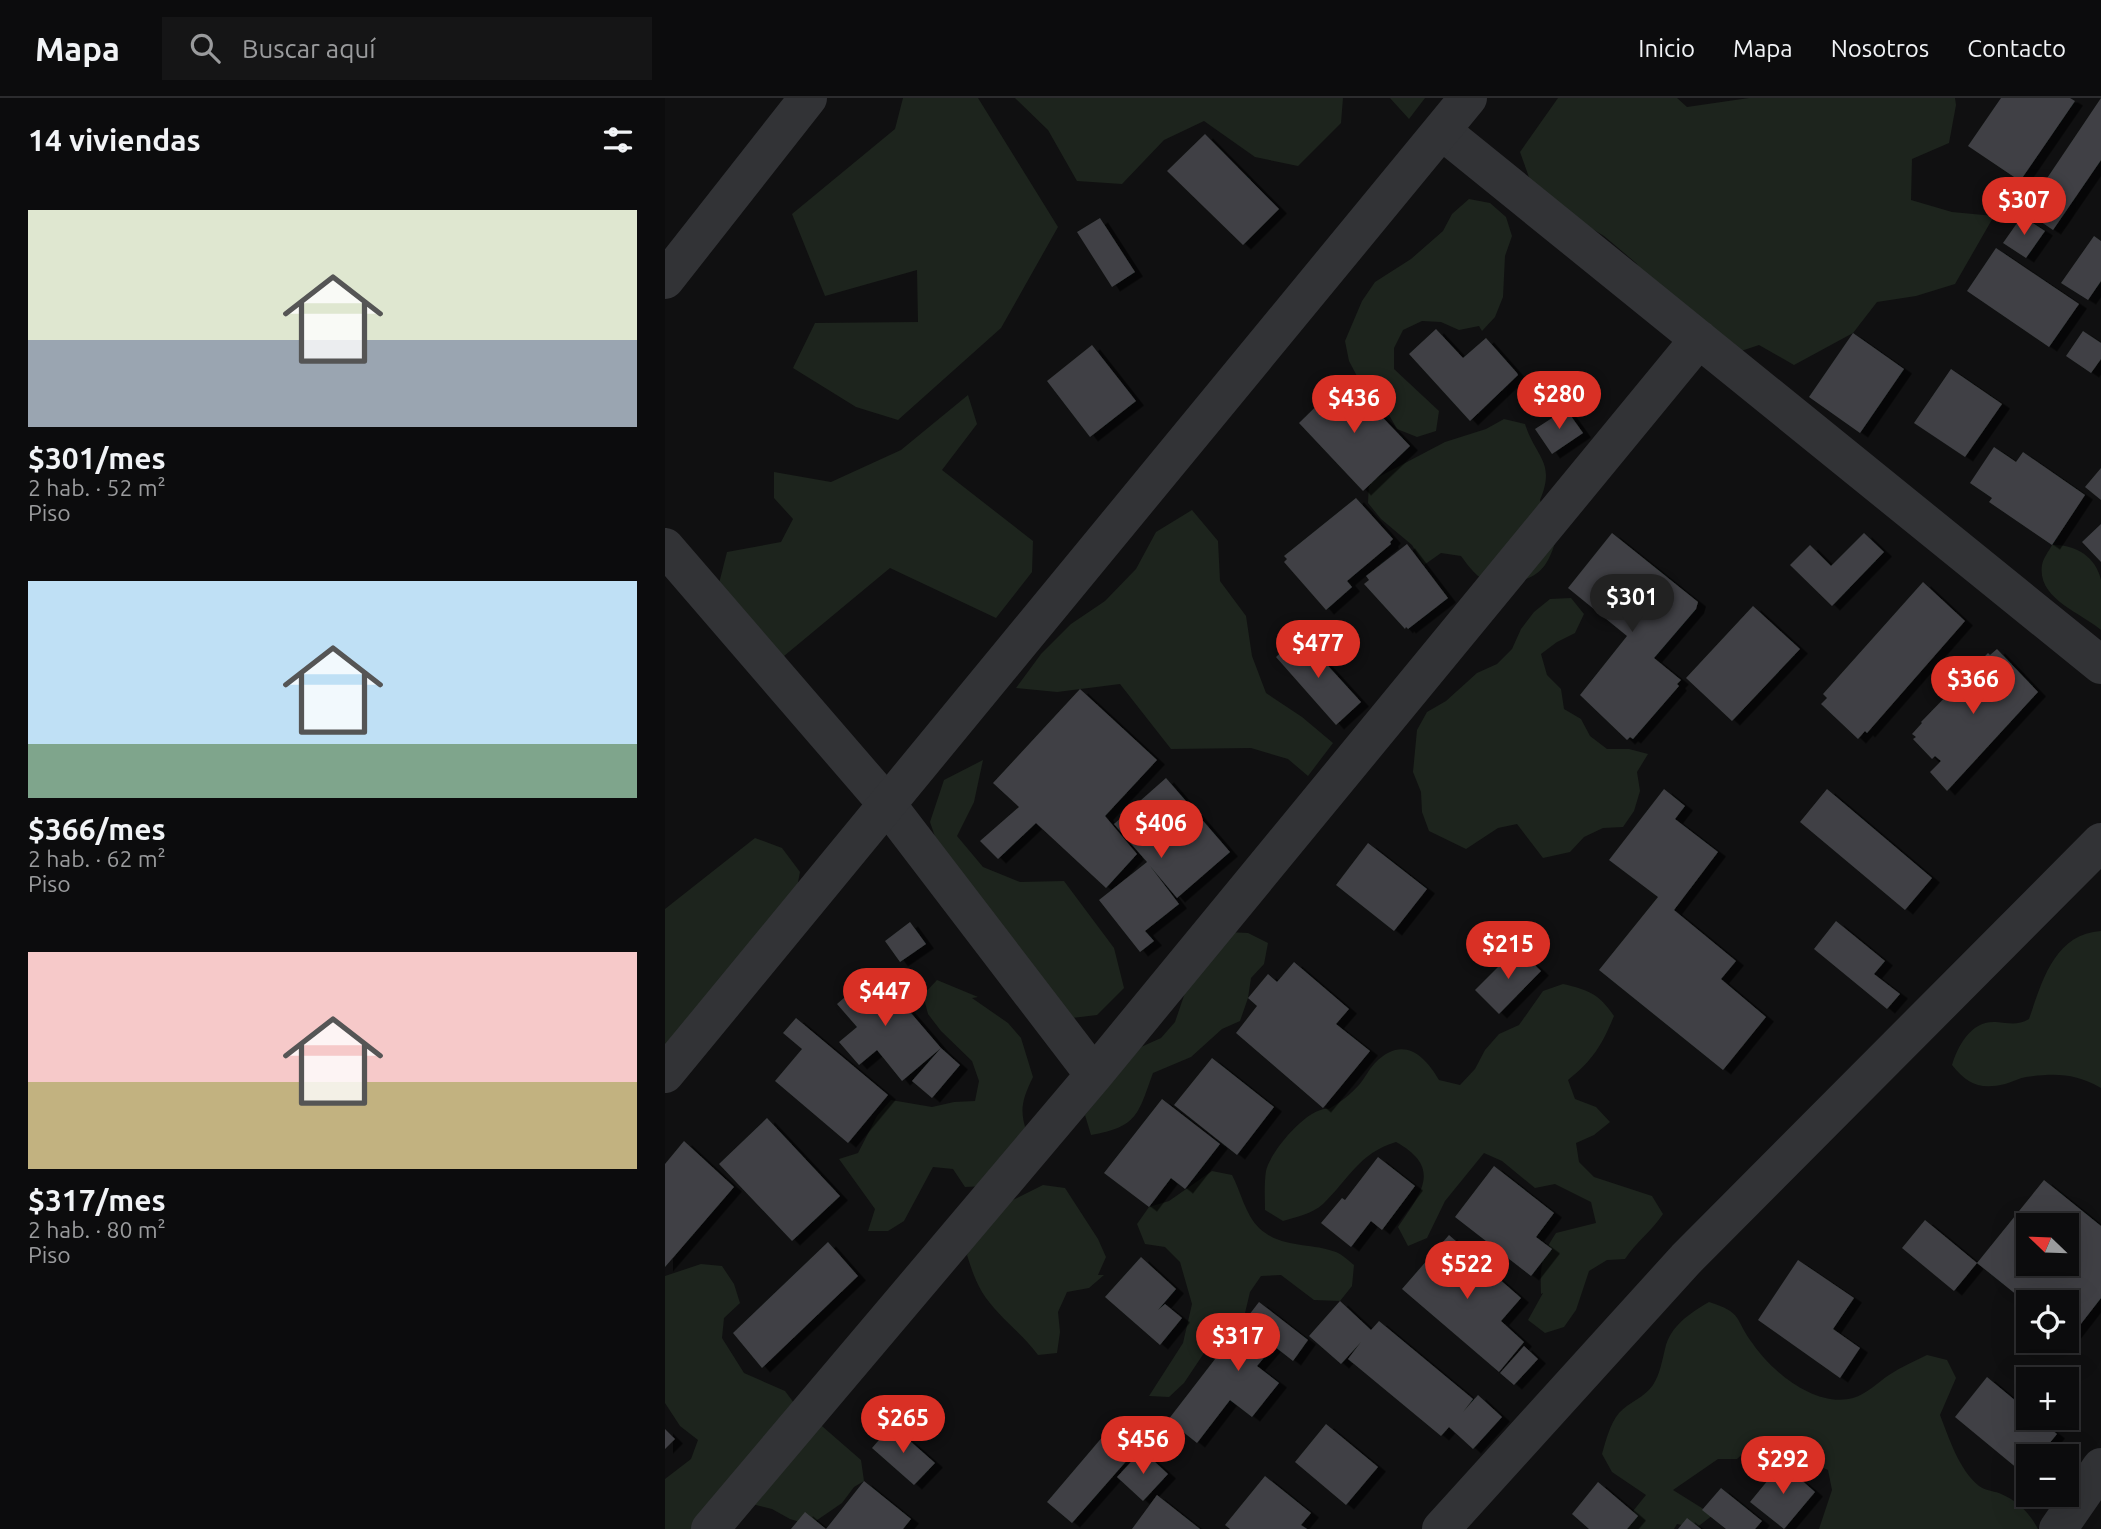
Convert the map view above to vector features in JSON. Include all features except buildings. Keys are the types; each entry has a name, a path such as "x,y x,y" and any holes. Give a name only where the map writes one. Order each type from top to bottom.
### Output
{"street":[{"path":"665,280 808,98"},
{"path":"665,1074 1468,98"},
{"path":"1442,131 2101,665"},
{"path":"710,1529 1094,1075 1699,339"},
{"path":"665,547 886,803 1094,1075"},
{"path":"1441,1529 1686,1259 2101,842"},
{"path":"2057,1529 2101,1467"}],"shaded area":[{"path":"903,98 978,98 1058,227 1001,328 898,420 856,407 793,368 815,323 918,322 917,270 825,296 792,214 895,129"},
{"path":"1015,98 1343,98 1341,123 1298,166 1255,157 1204,121 1164,140 1122,184 1077,181 1048,130"},
{"path":"1390,98 1425,98 1409,119"},
{"path":"1558,98 1677,98 1687,107 1749,98 1955,98 1949,143 1912,159 1911,200 1952,212 1994,216 1955,284 1916,296 1877,302 1853,333 1794,365 1759,345 1720,358 1661,297 1636,263 1604,236 1535,194 1520,152"},
{"path":"1469,199 1490,203 1506,217 1512,236 1505,256 1503,297 1495,317 1482,331 1479,326 1459,330 1441,322 1422,321 1403,330 1394,348 1394,369 1439,411 1436,431 1417,437 1397,429 1376,392 1359,380 1349,361 1345,341 1362,301 1375,282 1411,259 1443,231 1452,214"},
{"path":"968,395 977,424 942,470 1033,541 1032,572 996,618 890,568 778,661 712,611 727,552 781,542 793,519 774,498 774,472 831,482 901,450"},
{"path":"1504,419 1525,424 1543,460 1546,477 1540,500 1556,539 1549,558 1540,571 1526,579 1496,584 1477,575 1461,556 1441,553 1424,565 1412,545 1381,519 1368,503 1369,482 1445,442 1486,429"},
{"path":"1192,510 1218,541 1220,581 1246,616 1252,656 1266,693 1302,717 1333,743 1308,776 1288,759 1251,748 1171,749 1120,684 1057,692 1016,688 1041,654 1071,624 1105,601 1136,569 1156,532"},
{"path":"2052,545 2076,549 2094,564 2101,580 2101,630 2053,596 2046,587 2042,577 2042,565"},
{"path":"1571,598 1584,614 1575,633 1541,654 1547,675 1561,689 1564,709 1581,719 1590,736 1607,749 1629,749 1648,754 1637,772 1640,791 1634,811 1623,827 1603,828 1584,837 1570,852 1543,858 1517,824 1498,828 1466,849 1429,831 1422,812 1421,792 1413,772 1417,730 1427,712 1446,701 1477,673 1497,664 1512,649 1521,629 1534,612 1550,599"},
{"path":"983,760 974,802 957,836 983,867 1020,882 1064,881 1114,948 1124,988 1097,1015 1072,1018 944,863 930,822 944,780"},
{"path":"755,838 782,848 800,872 789,928 665,1068 665,909"},
{"path":"2101,931 2101,1088 2082,1079 2056,1075 2026,1077 1996,1086 1981,1086 1958,1072 1952,1065 1962,1042 1973,1029 1987,1022 2017,1023 2029,1019 2045,976 2061,950 2085,934"},
{"path":"1227,932 1248,933 1268,943 1264,964 1251,978 1240,1021 1222,1029 1191,1057 1153,1073 1139,1109 1127,1123 1107,1132 1091,1135 1085,1115 1141,1047 1161,1038 1175,1022 1189,981"},
{"path":"937,980 978,997 972,998 1008,1023 1021,1038 1033,1077 1023,1105 1027,1133 986,1186 965,1187 953,1169 933,1167 904,1221 888,1231 868,1231 875,1209 839,1159 858,1153 877,1116 891,1100 932,1107 975,1101 979,1081 972,1061 941,1031 928,1014 923,995"},
{"path":"1563,984 1593,994 1614,1016 1596,1051 1568,1080 1575,1099 1596,1107 1610,1122 1594,1135 1576,1143 1579,1162 1594,1177 1652,1196 1663,1214 1625,1259 1607,1260 1589,1271 1576,1310 1564,1327 1545,1333 1528,1320 1543,1293 1541,1294 1541,1269 1551,1241 1556,1233 1596,1223 1591,1202 1555,1184 1535,1188 1502,1161 1484,1153 1445,1201 1427,1238 1408,1246 1398,1227 1420,1192 1423,1171 1411,1152 1396,1142 1363,1160 1323,1204 1314,1210 1283,1221 1265,1210 1266,1171 1282,1142 1301,1122 1320,1110 1329,1109 1348,1095 1385,1055 1394,1050 1411,1051 1426,1062 1439,1080 1460,1085 1475,1069 1485,1050 1499,1034 1519,1025 1543,991"},
{"path":"1212,1171 1232,1175 1250,1216 1268,1235 1287,1242 1336,1252 1348,1260 1354,1265 1352,1286 1340,1301 1314,1300 1281,1275 1261,1276 1250,1292 1241,1330 1228,1346 1206,1350 1184,1383 1169,1397 1149,1396 1183,1343 1192,1304 1180,1262 1165,1247 1145,1244 1137,1224 1149,1207 1169,1201"},
{"path":"1043,1185 1065,1188 1098,1239 1106,1257 1098,1275 1104,1275 1089,1288 1067,1292 1058,1312 1060,1332 1057,1353 1038,1355 988,1301 977,1283 967,1255 976,1237 1005,1204"},
{"path":"701,1264 722,1266 734,1284 740,1303 724,1318 722,1338 744,1373 785,1391 797,1407 861,1460 864,1481 854,1487 842,1503 810,1525 790,1519 772,1509 752,1504 697,1529 665,1529 665,1479 691,1459 698,1440 680,1426 665,1403 665,1276"},
{"path":"1709,1302 1728,1310 1737,1318 1771,1366 1796,1385 1824,1398 1839,1400 1858,1396 1894,1372 1927,1355 1947,1360 1956,1378 1940,1415 1960,1463 1979,1486 2006,1496 2016,1503 2016,1507 2022,1508 2038,1529 1819,1529 1832,1490 1828,1470 1772,1445 1752,1445 1737,1459 1718,1459 1673,1490 1713,1515 1696,1528 1677,1524 1674,1529 1623,1529 1646,1495 1612,1472 1602,1454 1613,1422 1619,1413 1653,1385 1671,1334 1688,1316"}]}
